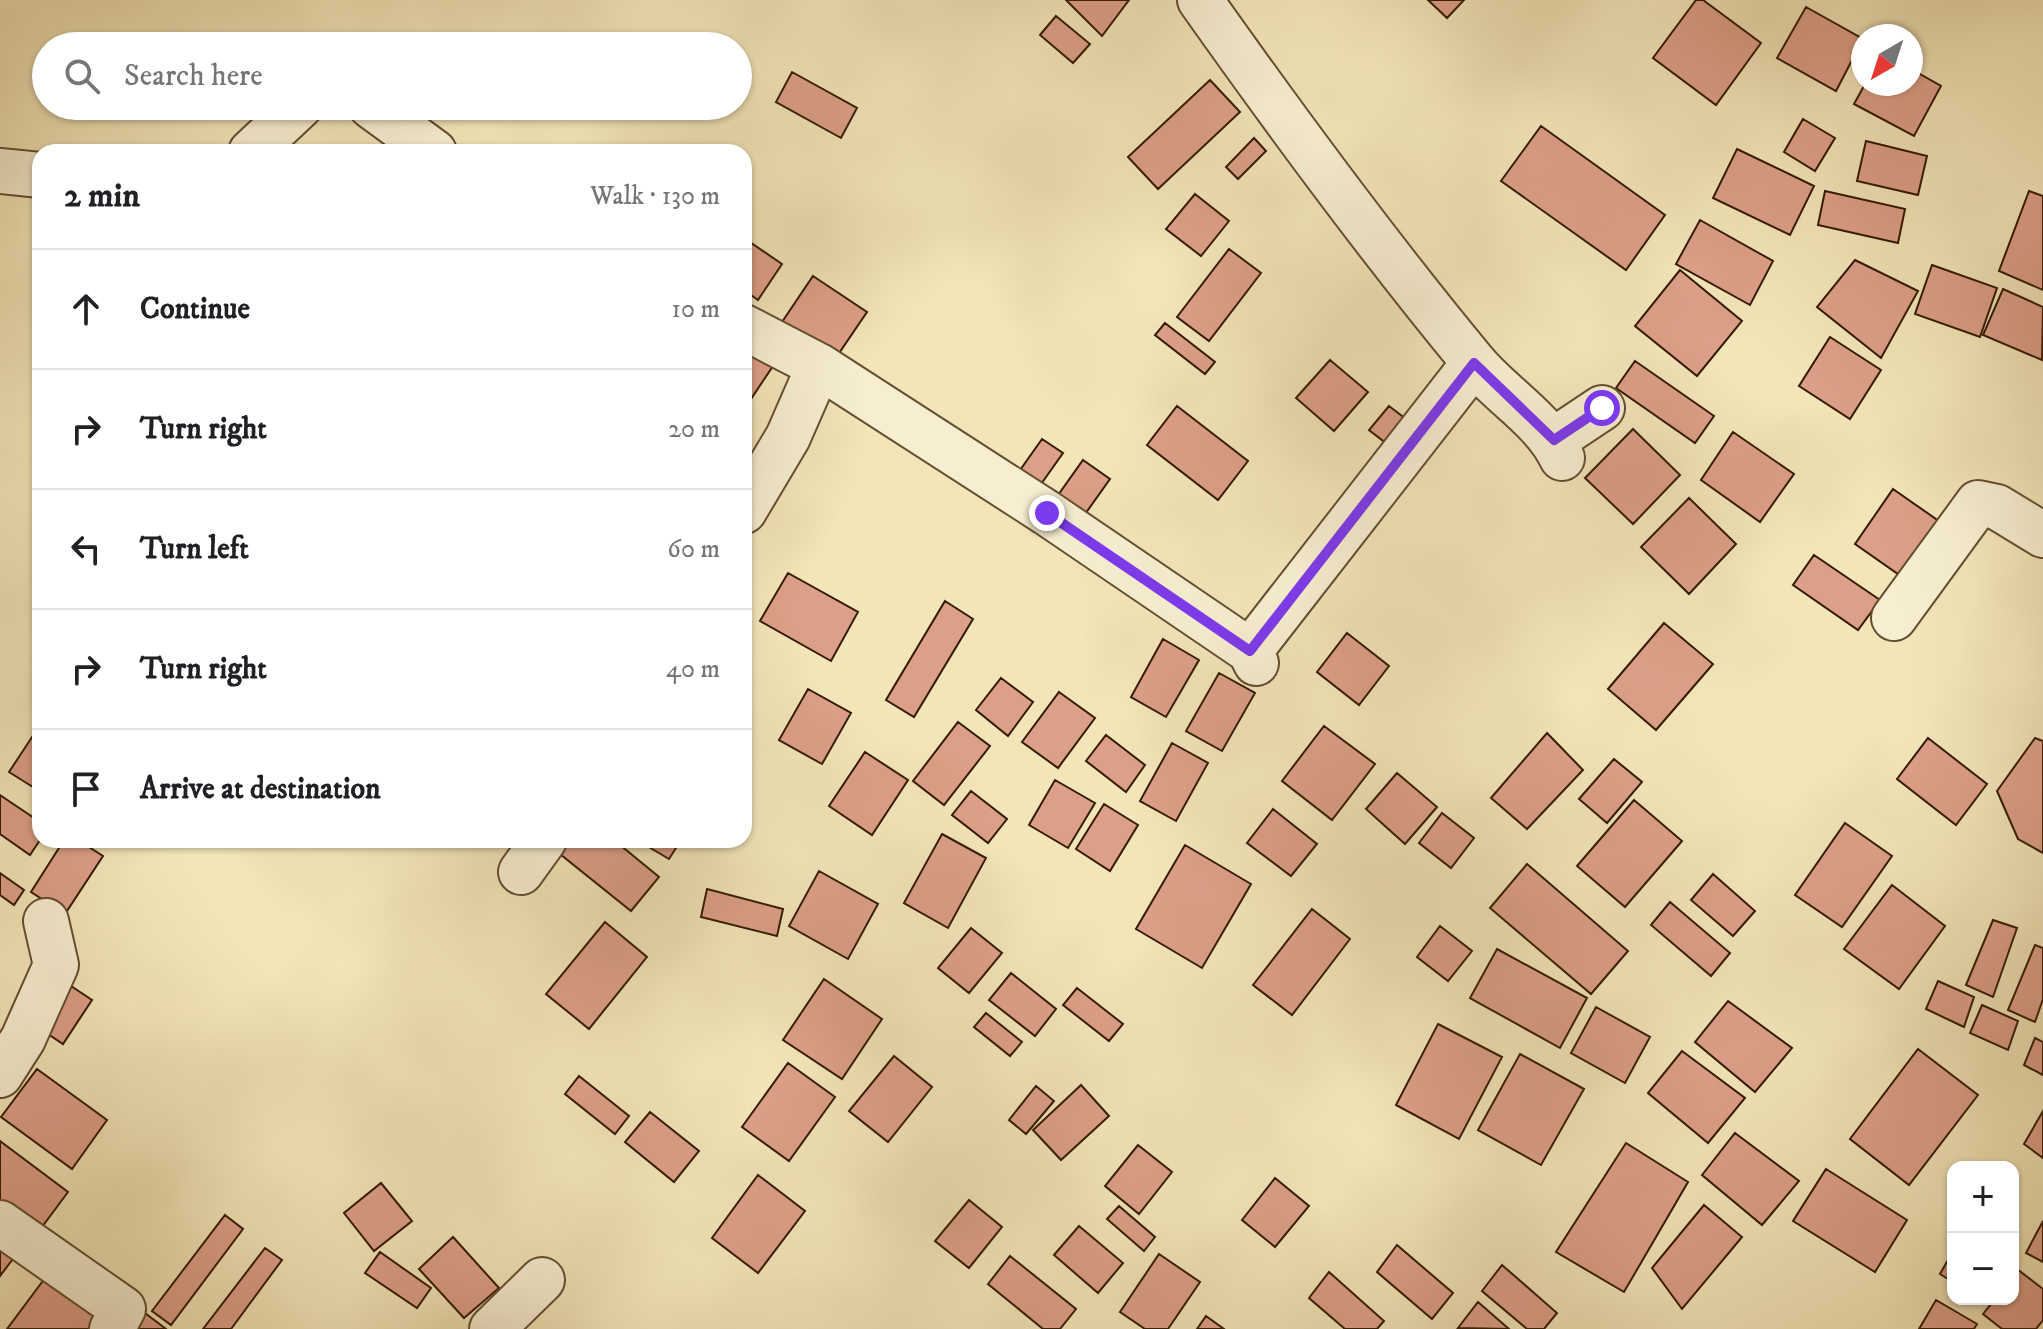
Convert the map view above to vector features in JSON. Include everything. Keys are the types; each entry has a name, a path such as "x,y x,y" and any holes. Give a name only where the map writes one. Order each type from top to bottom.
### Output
{"street":[{"path":"1200,0 1302,145 1474,363 1558,449 1602,408"},
{"path":"260,144 285,120"},
{"path":"390,120 423,144"},
{"path":"0,171 32,174"},
{"path":"752,331 819,366 1047,513 1253,657 1474,363"},
{"path":"752,498 788,437 819,366"},
{"path":"1894,618 1978,503 1997,507 2043,535"},
{"path":"0,1075 23,1039 56,965 46,921"},
{"path":"0,1223 123,1309 112,1329"},
{"path":"492,1329 542,1280"}],"building":[{"path":"1066,0 1129,0 1102,36"},
{"path":"1428,0 1464,0 1447,18"},
{"path":"1696,0 1703,0 1761,43 1716,105 1653,58"},
{"path":"1806,7 1851,32 1851,62 1836,91 1777,58"},
{"path":"1056,16 1090,44 1073,63 1040,35"},
{"path":"792,72 857,108 841,138 776,102"},
{"path":"1923,76 1941,86 1914,136 1854,104 1858,96 1923,96"},
{"path":"1210,80 1240,112 1158,189 1128,157"},
{"path":"1803,119 1835,138 1815,171 1784,152"},
{"path":"1541,126 1665,215 1626,270 1501,181"},
{"path":"1254,138 1266,151 1238,179 1226,167"},
{"path":"1866,141 1927,156 1918,195 1857,181"},
{"path":"1737,149 1814,186 1790,235 1713,198"},
{"path":"1825,191 1905,209 1898,243 1818,225"},
{"path":"2029,191 2043,196 2043,290 1999,271"},
{"path":"1195,194 1229,221 1201,256 1166,229"},
{"path":"1700,220 1773,261 1750,305 1676,264"},
{"path":"752,243 782,264 758,300 752,296"},
{"path":"1229,249 1261,273 1209,341 1177,317"},
{"path":"1855,260 1918,291 1881,358 1817,307"},
{"path":"1932,265 1997,288 1980,337 1915,314"},
{"path":"1680,270 1742,321 1697,376 1635,326"},
{"path":"813,276 867,312 833,362 780,325"},
{"path":"2003,289 2043,307 2042,360 1983,335"},
{"path":"1165,323 1215,362 1205,374 1155,335"},
{"path":"1830,337 1881,370 1850,419 1799,386"},
{"path":"752,348 775,363 752,398"},
{"path":"1330,360 1368,392 1334,431 1296,398"},
{"path":"1635,361 1714,416 1695,443 1616,388"},
{"path":"1177,406 1248,461 1218,500 1147,445"},
{"path":"1389,406 1411,423 1391,447 1369,430"},
{"path":"1633,429 1680,475 1633,524 1585,478"},
{"path":"1733,432 1794,474 1760,522 1701,480"},
{"path":"1042,439 1063,453 1039,487 1018,473"},
{"path":"1083,460 1110,479 1083,517 1056,498"},
{"path":"1893,489 1946,526 1908,581 1855,544"},
{"path":"1689,498 1736,544 1689,594 1641,547"},
{"path":"1814,555 1880,600 1858,630 1793,585"},
{"path":"788,573 858,612 831,661 760,621"},
{"path":"945,601 973,619 914,717 886,700"},
{"path":"1664,623 1713,664 1656,730 1608,689"},
{"path":"1347,633 1389,666 1359,705 1317,672"},
{"path":"1163,639 1199,660 1166,717 1131,697"},
{"path":"1219,673 1255,693 1222,751 1186,731"},
{"path":"1001,678 1033,702 1008,736 976,710"},
{"path":"808,689 851,713 822,764 779,740"},
{"path":"1059,692 1095,718 1058,768 1022,742"},
{"path":"958,722 990,746 944,805 913,781"},
{"path":"1324,726 1375,764 1332,820 1282,781"},
{"path":"1547,733 1583,770 1527,829 1491,798"},
{"path":"1106,735 1145,765 1126,792 1086,761"},
{"path":"32,737 32,786 9,772"},
{"path":"1928,738 1987,784 1956,825 1897,779"},
{"path":"2035,738 2043,741 2043,853 2018,839 1997,791"},
{"path":"1172,743 1208,763 1176,821 1140,801"},
{"path":"865,752 908,780 872,835 829,806"},
{"path":"1614,759 1642,782 1607,823 1579,799"},
{"path":"1397,773 1437,807 1405,844 1366,809"},
{"path":"1055,780 1095,803 1068,848 1029,825"},
{"path":"971,791 1007,819 988,843 952,815"},
{"path":"0,795 32,817 32,848 35,848 30,855 0,834"},
{"path":"1634,800 1682,841 1625,907 1577,866"},
{"path":"1104,804 1138,825 1110,871 1076,849"},
{"path":"1273,809 1317,844 1291,876 1247,843"},
{"path":"1442,813 1474,838 1451,868 1419,843"},
{"path":"1845,823 1892,856 1842,927 1795,895"},
{"path":"942,834 986,858 948,928 904,903"},
{"path":"1185,845 1251,884 1202,968 1136,929"},
{"path":"59,848 90,848 103,856 65,914 31,892"},
{"path":"565,848 624,848 659,877 631,911 560,854"},
{"path":"650,848 676,848 669,859"},
{"path":"1527,864 1628,951 1591,994 1490,908"},
{"path":"819,871 878,904 848,959 789,926"},
{"path":"0,873 24,890 14,905 0,895"},
{"path":"1713,874 1755,911 1733,936 1691,900"},
{"path":"1892,885 1945,926 1899,989 1844,949"},
{"path":"707,889 783,909 777,936 701,917"},
{"path":"1670,902 1730,953 1711,976 1651,925"},
{"path":"1312,909 1350,939 1292,1015 1253,985"},
{"path":"1993,920 2017,928 1993,997 1966,985"},
{"path":"605,922 647,957 589,1029 546,994"},
{"path":"1440,926 1472,951 1448,981 1417,957"},
{"path":"971,928 1002,953 969,993 938,968"},
{"path":"2035,945 2043,948 2043,999 2035,1022 2008,1010"},
{"path":"1497,949 1587,998 1560,1048 1470,998"},
{"path":"1011,973 1056,1009 1035,1036 989,1000"},
{"path":"824,979 882,1019 842,1079 783,1040"},
{"path":"1938,981 1974,997 1964,1027 1926,1009"},
{"path":"65,982 92,1000 63,1044 36,1026"},
{"path":"1077,988 1123,1024 1109,1041 1063,1005"},
{"path":"1728,1001 1792,1048 1755,1092 1695,1042"},
{"path":"1982,1005 2018,1021 2008,1050 1970,1033"},
{"path":"1596,1007 1650,1037 1625,1083 1571,1053"},
{"path":"986,1013 1022,1042 1010,1056 974,1027"},
{"path":"1438,1024 1502,1057 1459,1139 1396,1105"},
{"path":"2035,1038 2043,1042 2043,1075 2024,1065"},
{"path":"1918,1049 1978,1095 1909,1185 1850,1139"},
{"path":"1682,1051 1745,1098 1708,1143 1648,1093"},
{"path":"1520,1054 1584,1089 1541,1165 1478,1130"},
{"path":"894,1056 932,1087 888,1142 849,1111"},
{"path":"788,1063 835,1097 789,1161 742,1127"},
{"path":"37,1069 107,1120 72,1169 1,1117"},
{"path":"579,1076 629,1116 615,1134 565,1094"},
{"path":"1081,1085 1109,1116 1061,1160 1033,1130"},
{"path":"1036,1086 1054,1101 1026,1134 1009,1120"},
{"path":"2043,1111 2043,1158 2024,1144"},
{"path":"650,1112 699,1151 674,1182 625,1142"},
{"path":"1735,1133 1799,1181 1762,1225 1702,1175"},
{"path":"0,1141 68,1192 33,1239 0,1214"},
{"path":"1626,1143 1688,1182 1624,1292 1556,1252"},
{"path":"1138,1145 1172,1172 1139,1214 1105,1186"},
{"path":"1826,1169 1907,1220 1875,1272 1793,1221"},
{"path":"758,1175 805,1211 758,1273 712,1238"},
{"path":"1275,1178 1309,1206 1275,1247 1242,1220"},
{"path":"381,1183 412,1221 374,1251 344,1213"},
{"path":"969,1200 1002,1227 969,1268 935,1241"},
{"path":"1704,1205 1742,1237 1682,1309 1652,1268"},
{"path":"1119,1206 1155,1237 1144,1251 1107,1219"},
{"path":"225,1215 243,1229 171,1325 152,1311"},
{"path":"2043,1221 2043,1262 2026,1253"},
{"path":"1079,1226 1123,1263 1098,1293 1054,1255"},
{"path":"0,1237 19,1251 0,1276"},
{"path":"453,1237 499,1288 464,1318 419,1269"},
{"path":"1397,1245 1453,1293 1432,1319 1377,1272"},
{"path":"265,1248 282,1260 231,1329 203,1329"},
{"path":"380,1252 431,1288 417,1308 365,1273"},
{"path":"1159,1254 1200,1282 1168,1329 1145,1329 1120,1312"},
{"path":"1010,1256 1076,1309 1060,1329 1043,1329 988,1284"},
{"path":"1947,1262 1947,1278 1940,1274"},
{"path":"1502,1265 1557,1313 1544,1329 1527,1329 1482,1291"},
{"path":"51,1270 113,1316 104,1329 7,1329"},
{"path":"2019,1271 2043,1289 2043,1320 2036,1329 2002,1329 1983,1314 1990,1305 2019,1305"},
{"path":"1329,1272 1384,1321 1377,1329 1345,1329 1309,1298"},
{"path":"1936,1300 1977,1324 1974,1329 1919,1329"},
{"path":"1478,1302 1509,1329 1458,1328"},
{"path":"137,1307 166,1329 120,1329"},
{"path":"1206,1316 1224,1329 1197,1329"}],"route":[{"path":"1047,513 1250,651 1474,363 1554,440 1602,408"}]}
